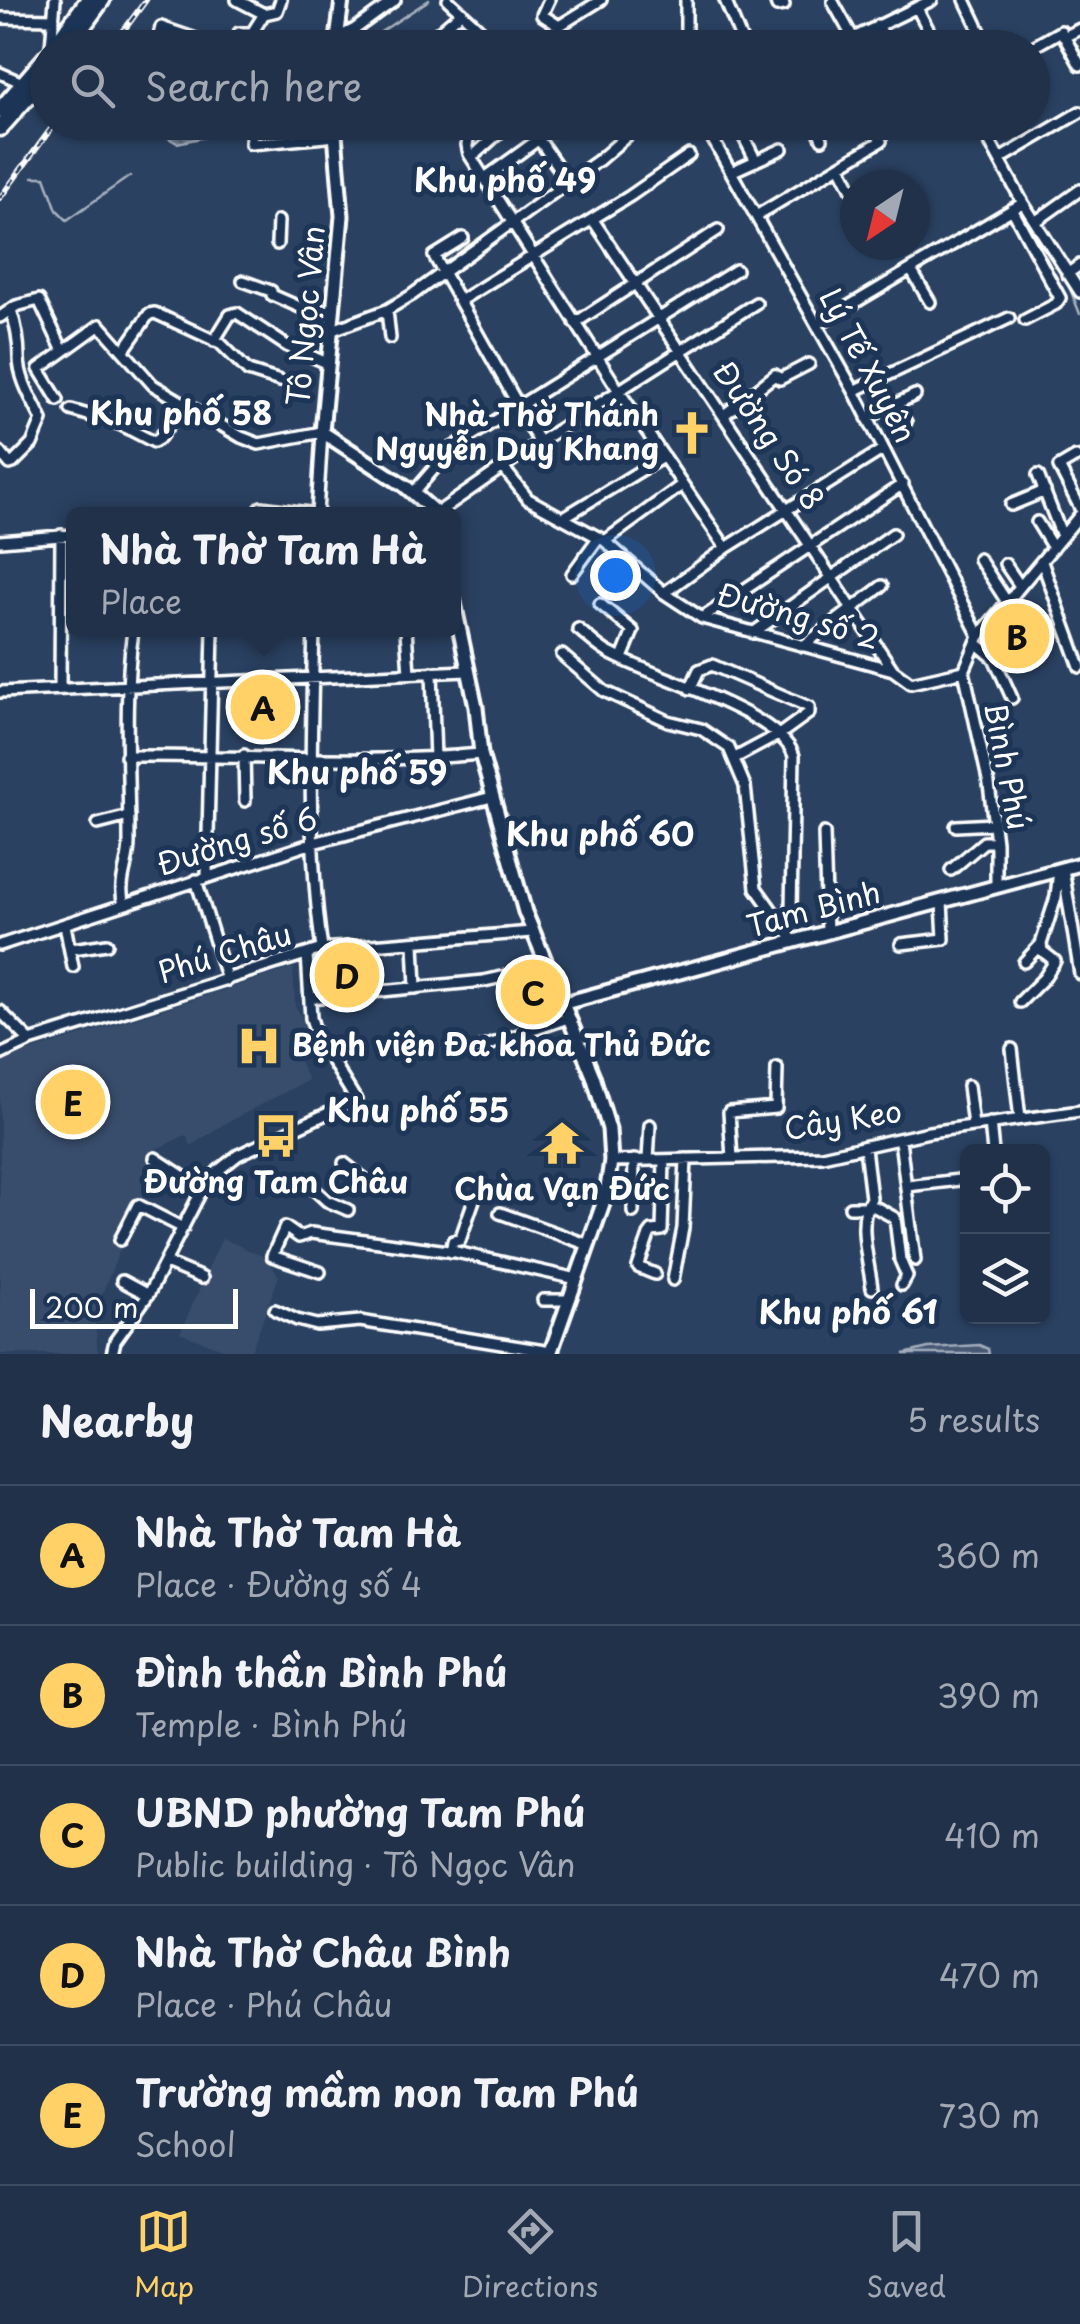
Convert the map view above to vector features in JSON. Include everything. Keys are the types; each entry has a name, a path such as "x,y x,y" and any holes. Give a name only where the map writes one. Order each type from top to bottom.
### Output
{"highway":[{"path":"66,30 88,0"},
{"path":"80,30 102,0"},
{"path":"0,110 30,78"},
{"path":"0,128 30,94"}],"main road":[{"path":"338,30 342,0"},
{"name":"Tô Ngọc Vân","path":"336,140 342,216 322,432 414,492 430,507"},
{"path":"460,637 476,706 481,754 532,932 605,1110 611,1161 606,1194 551,1353"},
{"name":"Tam Bình","path":"561,1004 1080,864"}],"street":[{"path":"53,30 55,0"},
{"path":"237,0 264,14 277,12 281,0"},
{"path":"355,30 394,0"},
{"path":"448,0 481,30"},
{"path":"548,0 542,16 559,26 600,0"},
{"path":"686,0 686,30"},
{"path":"725,0 738,30"},
{"path":"868,30 932,0"},
{"path":"965,0 979,30"},
{"path":"833,2 849,30"},
{"path":"916,8 928,30"},
{"path":"441,30 462,12"},
{"path":"254,30 264,14"},
{"path":"0,18 54,19"},
{"path":"878,25 881,30"},
{"path":"1050,40 1080,29"},
{"path":"1063,34 1080,65"},
{"path":"0,73 25,84"},
{"path":"1050,130 1080,112"},
{"path":"250,140 250,144 273,140"},
{"path":"468,140 484,178 619,391 726,548"},
{"path":"472,157 491,140"},
{"path":"484,178 538,140"},
{"path":"540,140 568,182"},
{"path":"330,332 387,310 568,182 620,140"},
{"name":"Lý Tế Xuyên","path":"714,140 854,391 978,640 994,658 1012,698"},
{"path":"745,140 756,161"},
{"path":"756,216 881,140"},
{"path":"989,140 1023,203 1080,292"},
{"path":"1000,159 1032,140"},
{"path":"731,172 782,149"},
{"path":"461,300 593,220 689,155"},
{"path":"840,166 842,170"},
{"path":"1036,222 1080,190"},
{"path":"817,325 1023,203"},
{"path":"1012,210 1060,298 1025,320"},
{"name":"Đường Só 8","path":"593,220 892,670 912,683 964,671"},
{"path":"277,244 278,221"},
{"path":"576,323 718,230"},
{"path":"464,238 434,256 539,442"},
{"path":"1068,274 1080,265"},
{"path":"414,492 452,448 736,270"},
{"path":"911,270 930,302"},
{"path":"243,281 298,307 332,311"},
{"path":"0,317 40,300 63,351"},
{"path":"446,507 502,466 756,303"},
{"path":"0,452 13,464 32,444 42,420 24,384 18,356 20,338 11,310"},
{"path":"387,310 390,338"},
{"path":"214,341 230,315 237,313 288,346 327,363"},
{"path":"124,350 150,314 193,329 214,341 248,371 280,381"},
{"path":"854,391 1009,318"},
{"path":"58,400 39,370 100,324 152,385 241,437 259,444 322,432 317,507"},
{"path":"724,415 775,375 780,379 809,364"},
{"path":"867,418 914,395"},
{"path":"71,410 119,424 154,442 185,402"},
{"path":"894,405 906,422"},
{"path":"664,593 726,548 882,450"},
{"path":"564,517 663,456"},
{"path":"1076,457 1059,467 1080,512"},
{"name":"Đường số 2","path":"502,466 528,500 602,539 664,593 702,618 892,670"},
{"path":"1038,475 1062,536"},
{"path":"702,618 902,484"},
{"path":"572,574 602,539 682,485"},
{"path":"1011,504 1045,491"},
{"name":"Bình Phú","path":"996,887 996,842 989,784 964,671 978,640 1080,512"},
{"path":"1036,522 1053,548"},
{"path":"754,633 894,534"},
{"path":"0,541 66,535"},
{"path":"60,688 66,557"},
{"path":"979,558 1008,602"},
{"path":"1042,562 1080,667"},
{"path":"1005,564 1020,586"},
{"path":"804,646 882,586"},
{"path":"600,604 633,631 622,658"},
{"path":"578,629 609,653 780,734 790,744 794,756 792,909 784,928"},
{"path":"124,904 121,895 129,848 125,688 131,637"},
{"path":"213,637 202,878 227,980"},
{"path":"314,637 313,843 322,950"},
{"path":"406,637 409,673"},
{"path":"562,656 590,682 618,699 718,738 734,758 745,786 756,888 793,942"},
{"path":"690,689 699,670 712,666 809,708 809,713 780,734 734,758"},
{"path":"0,692 467,671"},
{"path":"432,672 435,759"},
{"path":"126,756 244,755 372,762 481,754"},
{"path":"244,755 245,801"},
{"name":"Đường số 6","path":"0,945 313,843 492,797"},
{"path":"98,824 128,816"},
{"path":"956,826 994,824"},
{"path":"824,834 827,932"},
{"path":"951,870 984,842 996,842"},
{"path":"1061,870 1076,917 1080,974"},
{"path":"1024,962 1041,944 1061,870"},
{"path":"942,902 944,939"},
{"path":"66,924 73,967"},
{"name":"Phú Châu","path":"0,1055 30,1041 322,950 532,932"},
{"path":"901,944 957,940"},
{"path":"72,950 106,944"},
{"path":"414,944 416,988"},
{"path":"1020,1002 1055,961 1042,951 1041,944"},
{"path":"112,1354 115,1342 166,1263 202,1189 238,1155 356,1100 316,1035 307,954"},
{"path":"310,998 484,982 547,967"},
{"path":"0,1011 30,1041"},
{"path":"478,1049 568,1018"},
{"path":"1012,1048 1020,1119"},
{"path":"732,1158 729,1112 776,1109 778,1068"},
{"path":"968,1086 973,1125"},
{"name":"Cây Keo","path":"611,1161 822,1156 973,1125 1080,1110"},
{"path":"990,1123 993,1144"},
{"path":"648,1160 650,1126"},
{"path":"900,1140 914,1260"},
{"path":"865,1148 872,1198 864,1220 872,1288"},
{"path":"155,1158 202,1189"},
{"path":"674,1280 683,1228 686,1159"},
{"path":"633,1212 634,1160"},
{"path":"655,1274 638,1267 649,1234 662,1230 664,1160"},
{"path":"344,1162 367,1181"},
{"path":"907,1186 960,1179"},
{"path":"315,1190 327,1201 348,1210"},
{"path":"451,1252 453,1242 460,1240 474,1197"},
{"path":"120,1240 138,1205 183,1228"},
{"path":"850,1207 884,1210 895,1218 900,1260 907,1276 902,1285"},
{"path":"500,1213 589,1246"},
{"path":"320,1272 272,1256 285,1227 299,1236 311,1234 451,1252 578,1279"},
{"path":"166,1263 202,1278"},
{"path":"122,1281 148,1295"},
{"path":"543,1300 569,1300"},
{"path":"275,1310 297,1320 326,1325 360,1321 551,1353"}],"shaded area":[{"path":"293,968 295,1005 319,1050 298,1060 308,1080 191,1146 186,1135 145,1154 153,1168 94,1314 98,1354 0,1354 0,1061"},
{"path":"222,1238 266,1258 279,1276 250,1354 236,1354 180,1333"},
{"path":"979,1345 988,1349 989,1354 904,1354 928,1348"}],"waterway":[{"path":"384,30 429,0"},
{"path":"913,14 921,30"},
{"path":"980,140 1015,201"},
{"path":"33,177 45,177 57,210 67,220 130,176"},
{"path":"1021,211 1068,284 1080,314"}],"railway":[{"path":"124,30 146,0"},
{"path":"0,198 43,140"}],"place":[{"name":"Nhà Thờ Thánh Nguyễn Duy Khang","path":"692,433"},
{"name":"Đình thần Bình Phú","path":"1017,636"},
{"name":"Nhà Thờ Tam Hà","path":"263,707"},
{"name":"Nhà Thờ Châu Bình","path":"347,975"},
{"name":"UBND phường Tam Phú","path":"533,992"},
{"name":"Bệnh viện Đa khoa Thủ Đức","path":"259,1046"},
{"name":"Trường mầm non Tam Phú","path":"73,1102"},
{"name":"Đường Tam Châu","path":"276,1136"},
{"name":"Chùa Vạn Đức","path":"562,1143"}],"district":[{"name":"Khu phố 49","path":"505,181"},
{"name":"Khu phố 58","path":"181,414"},
{"name":"Khu phố 59","path":"357,773"},
{"name":"Khu phố 60","path":"600,835"},
{"name":"Khu phố 55","path":"418,1111"},
{"name":"Khu phố 61","path":"848,1313"}]}
